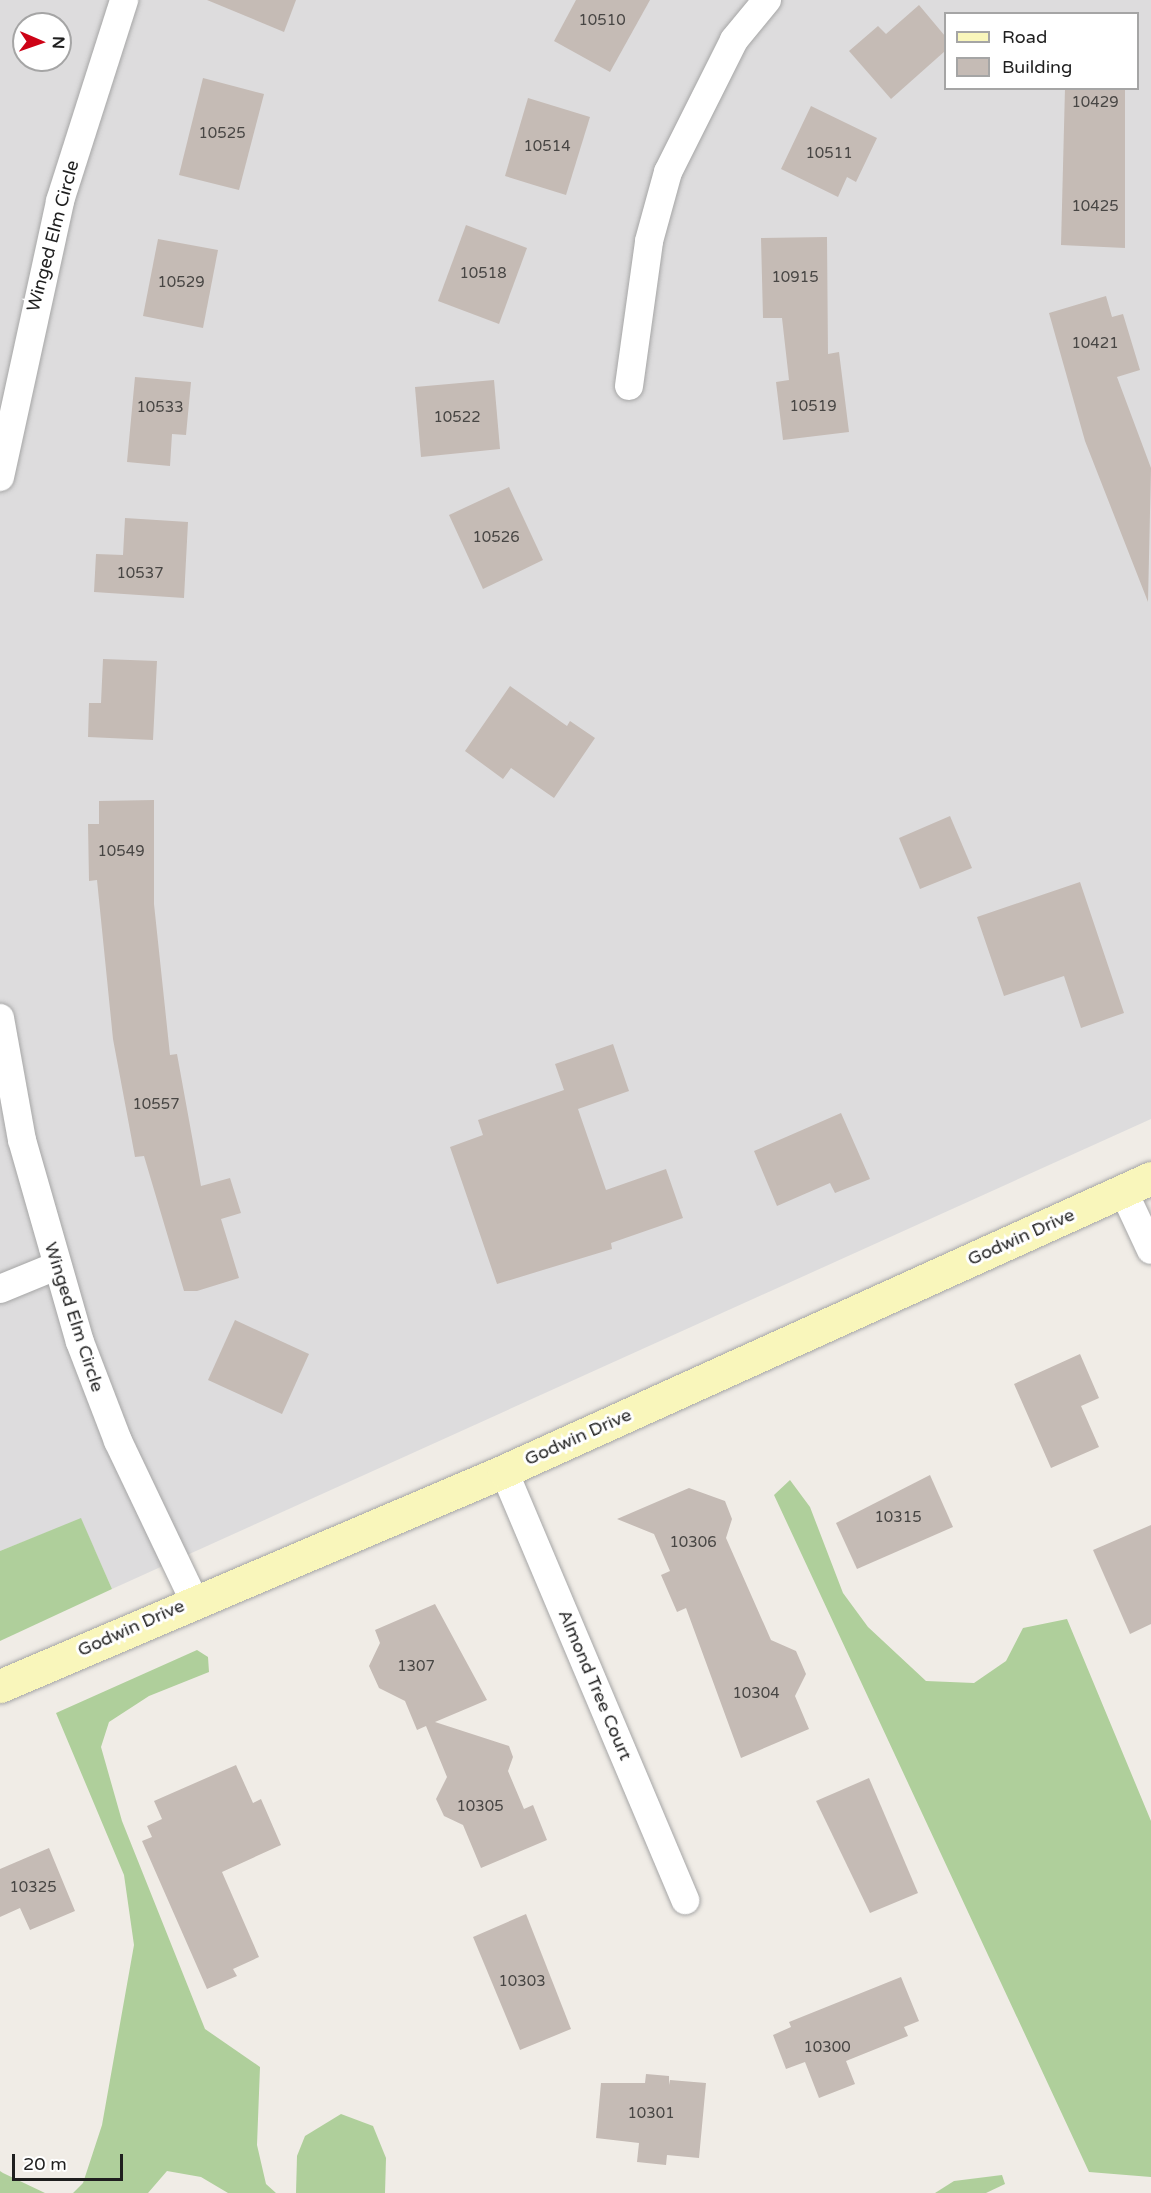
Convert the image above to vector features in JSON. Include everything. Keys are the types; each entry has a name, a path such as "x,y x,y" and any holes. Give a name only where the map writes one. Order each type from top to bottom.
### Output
{"street":[{"name":"Winged Elm Circle","path":"0,477 60,201 124,0"},
{"path":"629,386 649,241 668,172 734,40 767,0"},
{"name":"Winged Elm Circle","path":"0,1018 22,1140 56,1266 118,1441 194,1600"},
{"path":"1137,1184 1151,1250"},
{"name":"Godwin Drive","path":"0,1686 194,1600 504,1471 1137,1184"},
{"path":"0,1289 56,1266"},
{"name":"Almond Tree Court","path":"504,1471 685,1900"}],"shaded area":[{"path":"0,0 1151,0 1151,1119 112,1589 81,1519 0,1551"}],"green space":[{"path":"790,1480 810,1507 843,1593 868,1627 926,1681 974,1683 1006,1661 1023,1628 1067,1619 1151,1821 1151,2177 1089,2172 774,1495"},
{"path":"81,1518 112,1589 0,1641 0,1551"},
{"path":"197,1650 208,1657 209,1672 149,1696 109,1722 101,1747 122,1821 205,2029 260,2067 257,2145 266,2184 276,2193 228,2193 201,2177 167,2171 148,2193 73,2193 83,2183 102,2125 134,1945 124,1875 56,1713"},
{"path":"341,2114 373,2126 386,2158 385,2193 296,2193 297,2156 305,2136"},
{"path":"0,2171 3,2173 45,2193 0,2193"},
{"path":"1002,2175 1005,2184 986,2193 935,2193 954,2181"}],"building":[{"path":"207,0 296,0 284,32"},
{"path":"576,0 650,0 610,72 554,41"},
{"path":"919,5 944,35 944,52 891,99 849,51 878,26 886,34"},
{"path":"203,78 264,94 239,190 179,175"},
{"path":"1065,90 1125,90 1125,248 1061,245"},
{"path":"528,98 590,117 566,195 505,176"},
{"path":"811,106 877,138 856,182 847,177 838,197 781,169"},
{"path":"466,225 527,248 499,324 438,301"},
{"path":"827,237 828,354 839,352 849,432 783,440 776,382 789,380 782,318 763,318 761,238"},
{"path":"158,239 218,250 203,328 143,316"},
{"path":"1106,296 1112,317 1123,314 1140,370 1117,377 1151,468 1148,602 1085,441 1049,313"},
{"path":"135,377 191,382 186,435 172,434 170,466 127,462"},
{"path":"494,380 500,449 421,457 415,387"},
{"path":"509,487 543,560 483,589 449,515"},
{"path":"125,518 188,522 184,598 94,592 96,554 123,555"},
{"path":"103,659 157,661 153,740 88,737 89,703 101,703"},
{"path":"510,686 567,726 570,721 595,738 554,798 511,768 503,779 465,751"},
{"path":"154,800 154,904 170,1055 177,1054 201,1186 230,1178 241,1213 221,1219 239,1278 197,1291 184,1291 144,1156 135,1157 113,1039 97,880 89,881 88,824 99,824 99,801"},
{"path":"950,816 972,868 920,889 899,838"},
{"path":"1080,882 1124,1013 1081,1028 1064,976 1004,996 977,917"},
{"path":"613,1044 629,1091 578,1109 606,1190 666,1169 683,1218 611,1243 612,1249 497,1284 450,1147 483,1135 478,1120 564,1090 555,1064"},
{"path":"841,1113 870,1179 835,1193 830,1183 777,1206 754,1151"},
{"path":"235,1320 309,1354 282,1414 208,1380"},
{"path":"1080,1354 1099,1398 1081,1406 1099,1447 1051,1468 1014,1384"},
{"path":"930,1475 953,1527 857,1569 836,1523"},
{"path":"689,1488 725,1501 732,1519 726,1538 771,1640 796,1651 806,1674 795,1696 809,1729 741,1758 686,1608 677,1612 661,1575 670,1571 654,1534 617,1519"},
{"path":"1151,1525 1151,1624 1130,1634 1093,1550"},
{"path":"435,1604 487,1700 435,1722 509,1746 513,1757 508,1771 524,1809 533,1805 547,1840 481,1868 463,1825 444,1816 436,1799 447,1777 426,1726 417,1730 405,1701 379,1688 369,1666 380,1643 375,1630"},
{"path":"236,1765 253,1803 261,1799 281,1845 222,1872 259,1957 233,1969 237,1976 207,1989 142,1841 152,1837 147,1826 162,1819 154,1801"},
{"path":"869,1778 918,1893 870,1913 816,1801"},
{"path":"49,1848 75,1911 30,1930 20,1908 0,1917 0,1869"},
{"path":"526,1914 571,2029 520,2050 473,1937"},
{"path":"901,1977 919,2021 904,2027 908,2036 846,2061 855,2084 819,2098 805,2062 786,2069 773,2035 791,2027 789,2022"},
{"path":"646,2074 669,2076 669,2085 670,2080 706,2083 699,2158 667,2155 666,2165 637,2162 639,2143 596,2138 601,2083 645,2083"}]}
